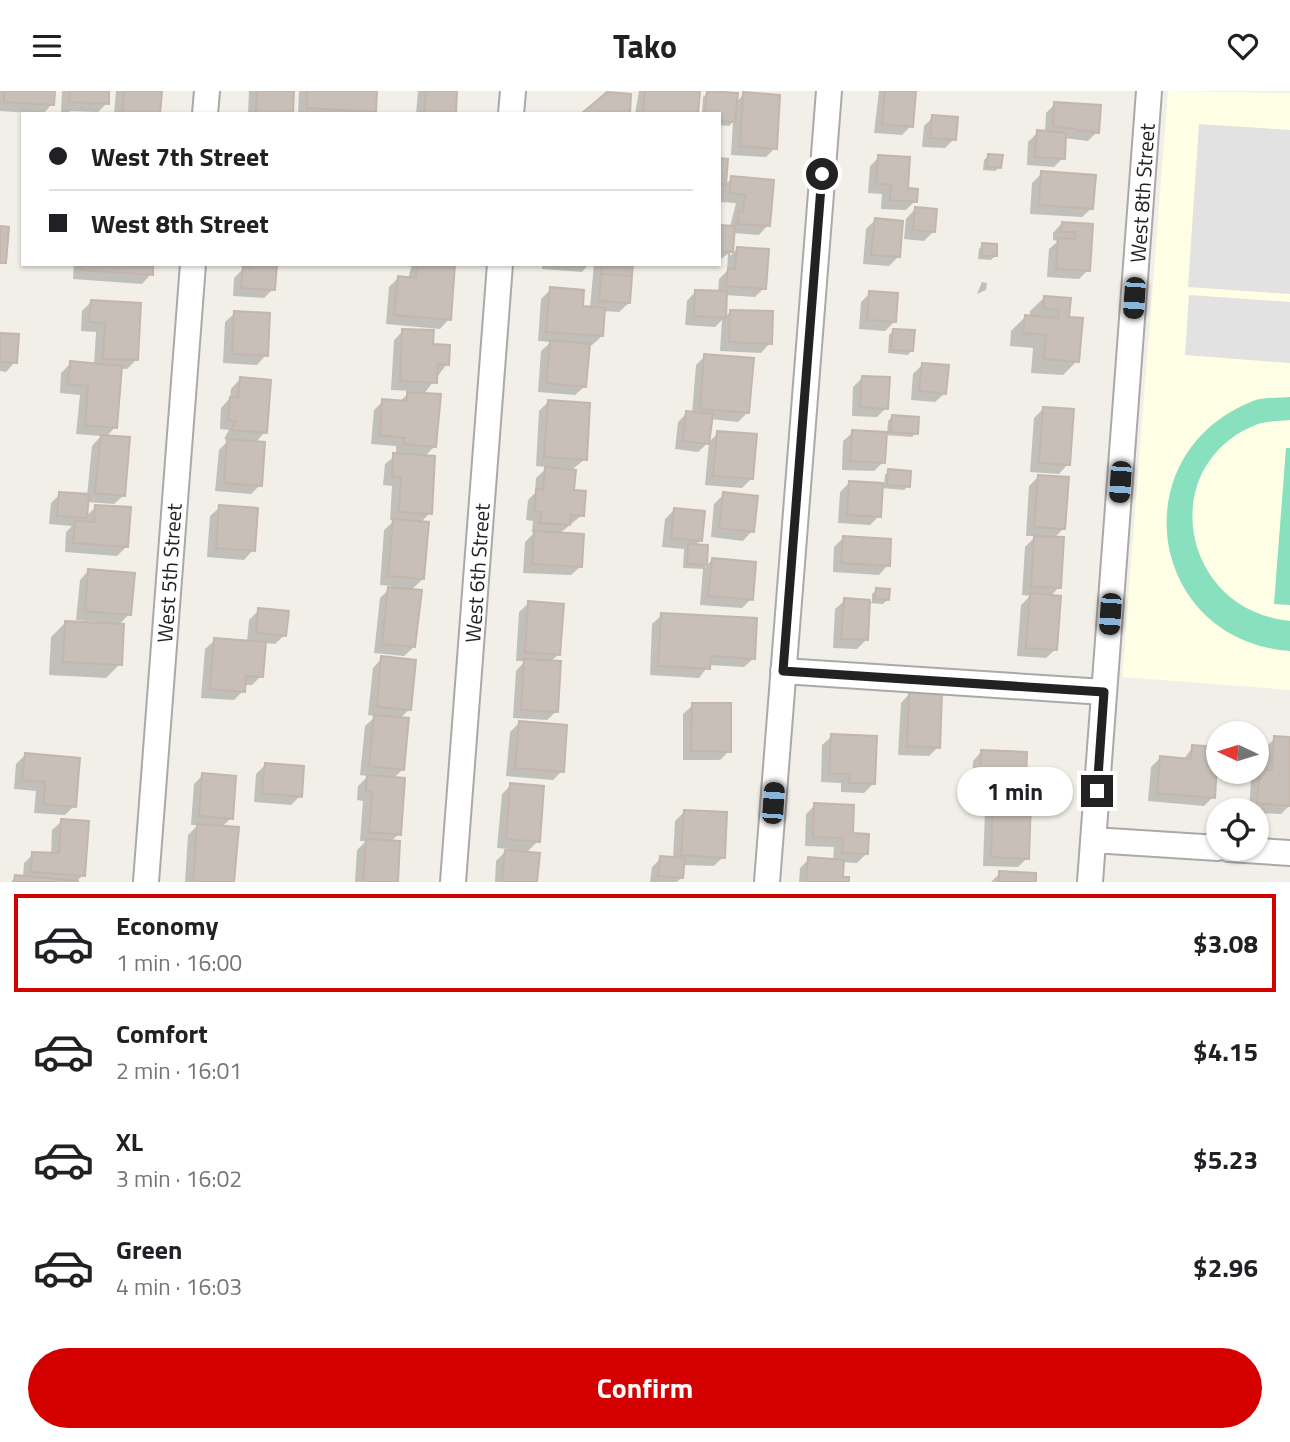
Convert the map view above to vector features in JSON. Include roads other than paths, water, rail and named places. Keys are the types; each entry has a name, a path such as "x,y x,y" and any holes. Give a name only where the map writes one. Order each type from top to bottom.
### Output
{"street":[{"path":"205,112 206,91"},
{"path":"511,112 513,91"},
{"path":"767,882 829,91"},
{"name":"West 8th Street","path":"1090,882 1150,91"},
{"name":"West 5th Street","path":"146,882 193,266"},
{"name":"West 6th Street","path":"453,882 500,266"},
{"path":"783,671 1104,692"},
{"path":"1093,840 1206,847"},
{"path":"1269,852 1290,853"}]}
